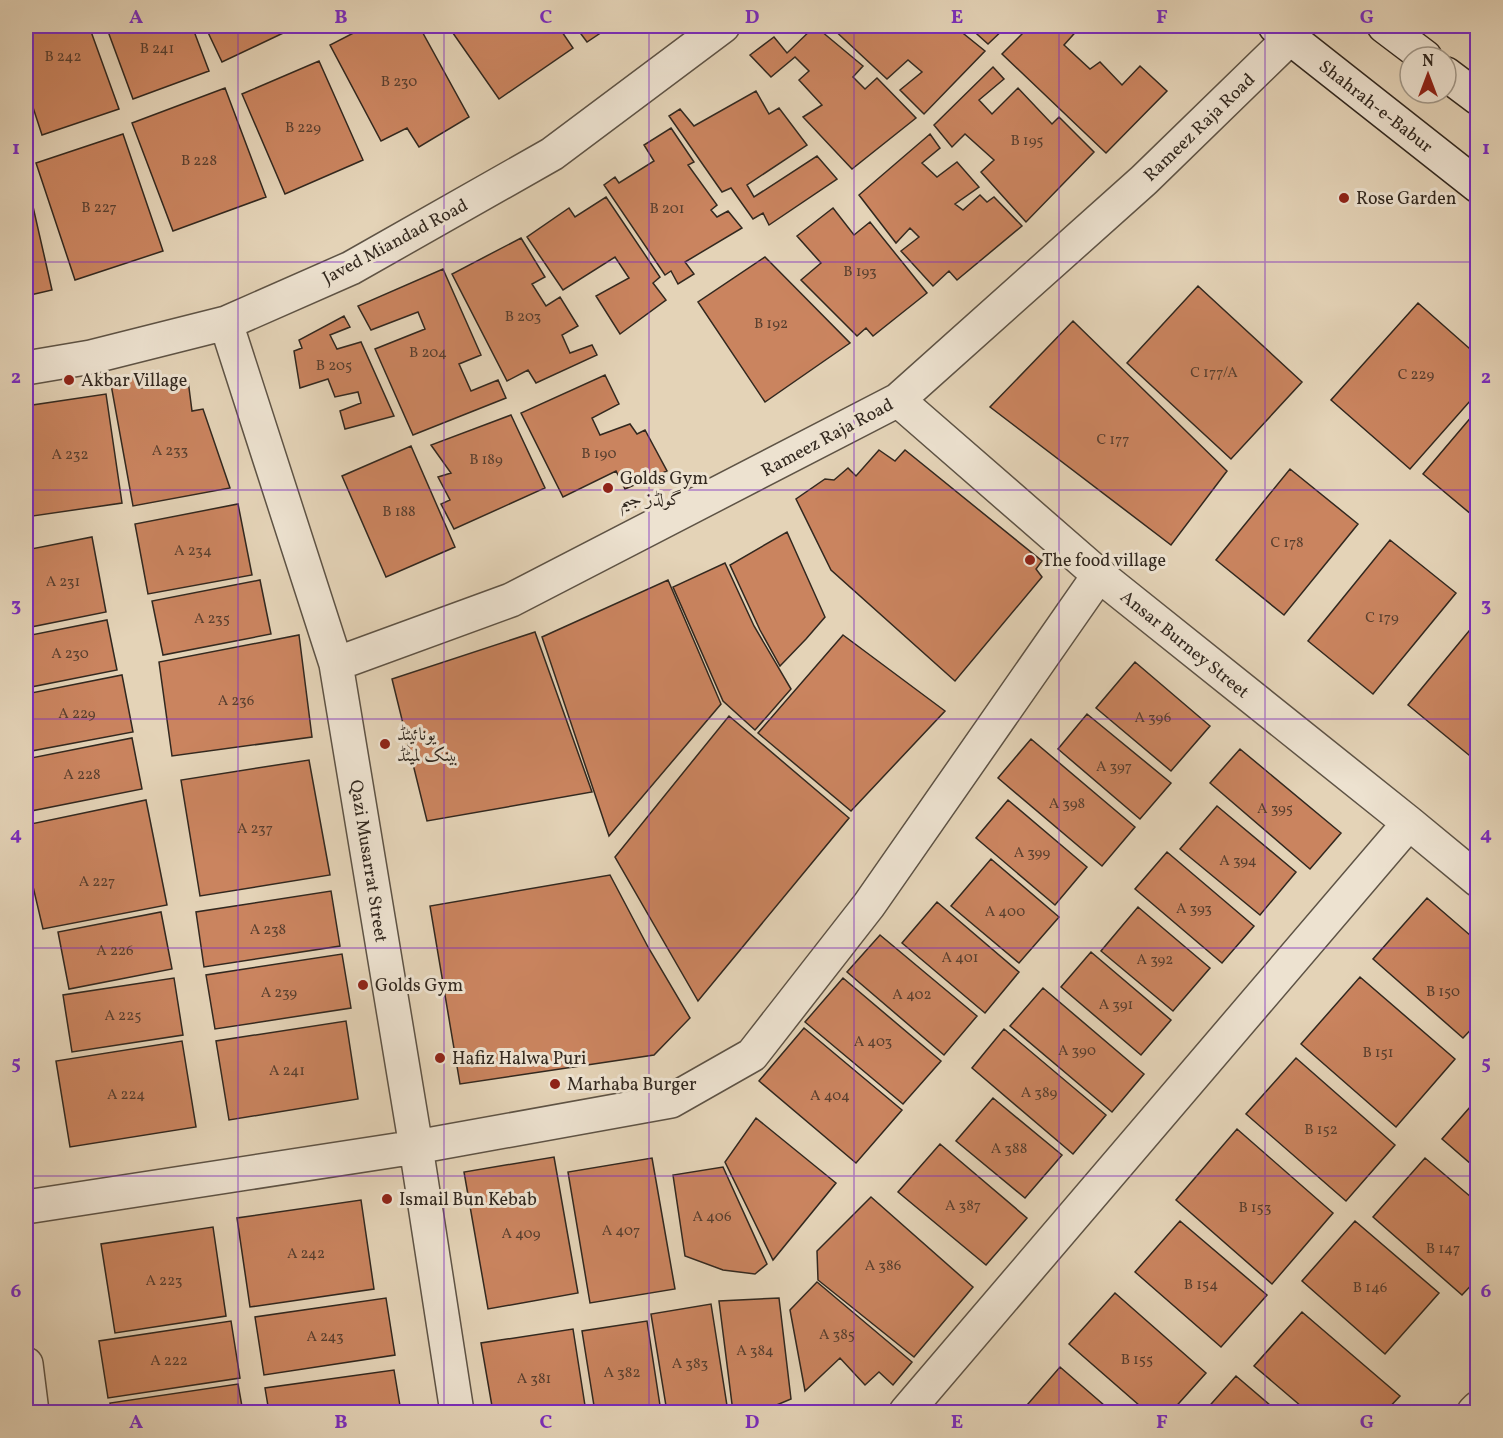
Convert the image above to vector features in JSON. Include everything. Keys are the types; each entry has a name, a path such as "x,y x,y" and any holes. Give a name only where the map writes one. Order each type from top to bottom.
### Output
{"street":[{"name":"Javed Miandad Road","path":"26,368 91,357 226,323 351,268 552,154 723,26"},
{"path":"1384,26 1409,45"},
{"name":"Shahrah-e-Babur","path":"1283,32 1478,186"},
{"name":"Rameez Raja Road","path":"336,664 511,600 898,400 1144,180 1283,32"},
{"path":"1458,83 1478,98"},
{"name":"Qazi Musarrat Street","path":"226,323 336,664 416,1147 457,1413"},
{"name":"Ansar Burney Street","path":"898,400 1099,575 1478,880"},
{"path":"26,1207 416,1147 671,1101 752,1055 869,905 1099,575"},
{"path":"906,1413 1409,824"},
{"path":"26,1364 33,1413"},
{"path":"1474,1413 1478,1408"}],"building":[{"path":"26,26 89,26 119,109 42,135 26,86"},
{"path":"106,26 192,26 209,71 133,99"},
{"path":"205,26 298,26 222,62"},
{"path":"367,26 419,26 469,117 419,147 407,128 381,141 330,45"},
{"path":"448,26 558,26 573,48 499,99"},
{"path":"575,26 611,26 587,42"},
{"path":"815,26 863,66 853,77 865,89 877,78 916,118 852,169 803,117 822,105 799,80 809,71 795,57 771,77 750,55 774,37 787,53"},
{"path":"830,26 954,26 985,51 924,114 900,90 922,72 908,60 887,79"},
{"path":"968,26 1007,26 988,44"},
{"path":"1030,26 1081,26 1064,45 1090,69 1100,62 1122,85 1140,66 1167,91 1106,153 1002,54"},
{"path":"319,61 363,160 285,194 242,94"},
{"path":"993,67 1004,79 979,100 992,114 1018,88 1052,124 1059,117 1094,152 1026,222 981,172 994,160 965,134 952,147 934,125"},
{"path":"225,88 266,197 173,231 132,123"},
{"path":"756,91 769,114 779,108 807,145 747,185 754,197 817,156 837,179 769,225 763,213 753,219 731,188 722,192 669,116 680,109 694,126"},
{"path":"671,128 694,162 688,165 717,205 711,210 717,217 728,211 742,228 685,262 694,274 678,284 671,271 665,275 604,185 615,177 619,183 654,161 644,145"},
{"path":"123,134 163,251 75,280 36,163"},
{"path":"930,134 940,148 922,163 937,177 957,162 979,187 955,204 963,210 980,195 987,202 994,197 1022,226 957,280 949,271 933,286 901,251 919,237 910,228 896,243 859,195"},
{"path":"26,176 52,290 26,296"},
{"path":"606,197 660,277 653,283 666,300 620,334 596,296 629,278 615,257 563,290 527,237 569,208 575,217"},
{"path":"833,208 854,235 870,222 927,293 873,336 866,328 857,336 801,280 821,263 797,236"},
{"path":"521,238 545,277 532,284 546,306 560,297 578,326 562,335 570,353 592,345 597,355 536,383 528,370 507,381 452,274"},
{"path":"765,257 850,343 765,402 698,302"},
{"path":"443,269 481,355 459,364 471,391 498,380 506,398 413,435 375,349 425,329 418,312 371,330 358,306"},
{"path":"1198,286 1302,382 1231,459 1127,363"},
{"path":"1418,303 1478,356 1478,392 1410,469 1331,400"},
{"path":"344,316 350,327 330,335 337,349 361,342 394,416 345,429 340,411 361,403 358,392 335,397 328,379 300,388 294,351 302,348 299,340"},
{"path":"1073,321 1227,471 1171,545 990,407"},
{"path":"140,375 140,388 188,380 192,411 203,409 230,488 133,506 110,379"},
{"path":"605,375 619,404 592,418 600,435 630,424 637,434 645,430 667,471 625,489 616,471 563,497 521,413"},
{"path":"106,394 122,503 26,517 26,406"},
{"path":"1478,409 1478,520 1423,474"},
{"path":"511,415 545,488 454,529 441,504 450,500 438,477 451,473 431,445"},
{"path":"411,446 455,547 386,577 342,476"},
{"path":"879,450 895,461 905,450 1042,561 1036,569 1042,577 955,681 831,570 796,499 825,479 834,480 848,468 856,476"},
{"path":"1290,469 1358,524 1284,615 1216,560"},
{"path":"238,504 252,575 148,594 135,524"},
{"path":"787,532 825,617 780,666 760,630 730,565"},
{"path":"92,537 106,612 26,628 26,550"},
{"path":"1390,540 1456,593 1373,694 1308,641"},
{"path":"725,563 754,626 791,689 755,730 723,701 673,587"},
{"path":"260,580 271,634 163,655 152,601"},
{"path":"668,580 721,704 609,836 542,637"},
{"path":"107,620 117,670 26,688 26,636"},
{"path":"1478,620 1478,756 1475,760 1408,705"},
{"path":"535,632 592,792 427,821 392,679"},
{"path":"299,635 312,737 172,756 159,662"},
{"path":"843,635 945,711 851,811 758,733"},
{"path":"1135,662 1210,726 1171,771 1096,708"},
{"path":"122,675 133,732 26,752 26,694"},
{"path":"1087,714 1171,783 1140,819 1058,749"},
{"path":"729,716 849,818 698,1001 615,857"},
{"path":"132,738 142,789 26,812 26,759"},
{"path":"1031,739 1135,827 1102,866 998,778"},
{"path":"1240,749 1341,833 1310,869 1210,783"},
{"path":"309,760 330,875 200,896 181,780"},
{"path":"146,800 167,905 43,929 26,857 26,825"},
{"path":"1008,800 1087,867 1055,905 976,838"},
{"path":"1217,806 1296,872 1260,915 1180,849"},
{"path":"1167,852 1254,926 1222,963 1135,889"},
{"path":"991,859 1059,917 1019,963 951,906"},
{"path":"610,875 648,947 690,1018 654,1055 460,1084 430,906"},
{"path":"331,891 340,946 204,967 196,912"},
{"path":"1427,898 1478,942 1478,1022 1463,1038 1373,959"},
{"path":"937,902 1019,972 985,1013 902,943"},
{"path":"1138,907 1210,968 1173,1011 1101,951"},
{"path":"161,912 172,969 69,989 58,932"},
{"path":"880,935 977,1016 944,1055 847,972"},
{"path":"1091,952 1171,1020 1141,1055 1061,987"},
{"path":"342,954 351,1008 215,1029 206,975"},
{"path":"1360,977 1455,1059 1396,1127 1301,1044"},
{"path":"174,978 183,1035 72,1052 63,995"},
{"path":"843,978 941,1061 903,1104 805,1022"},
{"path":"1043,988 1144,1074 1112,1112 1010,1026"},
{"path":"346,1021 358,1099 229,1120 216,1041"},
{"path":"804,1028 902,1110 856,1163 759,1081"},
{"path":"1004,1029 1106,1115 1073,1154 972,1068"},
{"path":"182,1041 196,1127 70,1147 56,1061"},
{"path":"1296,1058 1395,1145 1346,1201 1246,1114"},
{"path":"993,1098 1062,1155 1025,1198 956,1141"},
{"path":"1478,1098 1478,1170 1442,1139"},
{"path":"756,1118 836,1183 773,1260 725,1162"},
{"path":"1237,1129 1333,1213 1272,1284 1176,1200"},
{"path":"940,1144 1027,1218 986,1265 898,1192"},
{"path":"554,1157 578,1293 488,1309 464,1172"},
{"path":"652,1158 675,1289 590,1303 568,1172"},
{"path":"1425,1158 1478,1203 1478,1278 1462,1295 1373,1217"},
{"path":"723,1167 767,1264 755,1274 723,1270 685,1256 673,1175"},
{"path":"871,1197 973,1287 914,1357 818,1280 817,1251"},
{"path":"361,1200 374,1289 250,1307 237,1218"},
{"path":"1180,1221 1267,1295 1221,1347 1135,1272"},
{"path":"1355,1221 1439,1293 1385,1354 1302,1281"},
{"path":"213,1227 226,1316 115,1333 101,1244"},
{"path":"817,1282 912,1362 893,1385 879,1372 865,1385 840,1358 805,1391 790,1310"},
{"path":"1115,1293 1206,1373 1171,1412 1147,1412 1069,1344"},
{"path":"386,1298 395,1355 264,1375 255,1317"},
{"path":"779,1298 791,1399 760,1412 733,1412 719,1301"},
{"path":"711,1304 728,1412 667,1412 651,1314"},
{"path":"1302,1312 1400,1396 1385,1412 1308,1412 1254,1366"},
{"path":"231,1321 240,1378 108,1398 99,1341"},
{"path":"647,1321 661,1412 595,1412 582,1331"},
{"path":"573,1329 586,1412 493,1412 481,1343"},
{"path":"1060,1367 1112,1412 1021,1412"},
{"path":"394,1370 401,1412 269,1412 265,1388"},
{"path":"1236,1376 1278,1412 1204,1412"},
{"path":"238,1384 243,1412 112,1412 110,1403"}],"place":[{"name":"Rose Garden","path":"1344,198"},
{"name":"Akbar Village","path":"69,380"},
{"name":"Golds Gym گولڈز جیم","path":"608,488"},
{"name":"The food village","path":"1030,560"},
{"name":"یونائیٹڈ بینک لمیٹڈ","path":"385,744"},
{"name":"Golds Gym","path":"363,985"},
{"name":"Hafiz Halwa Puri","path":"440,1058"},
{"name":"Marhaba Burger","path":"555,1084"},
{"name":"Ismail Bun Kebab","path":"387,1199"}]}
